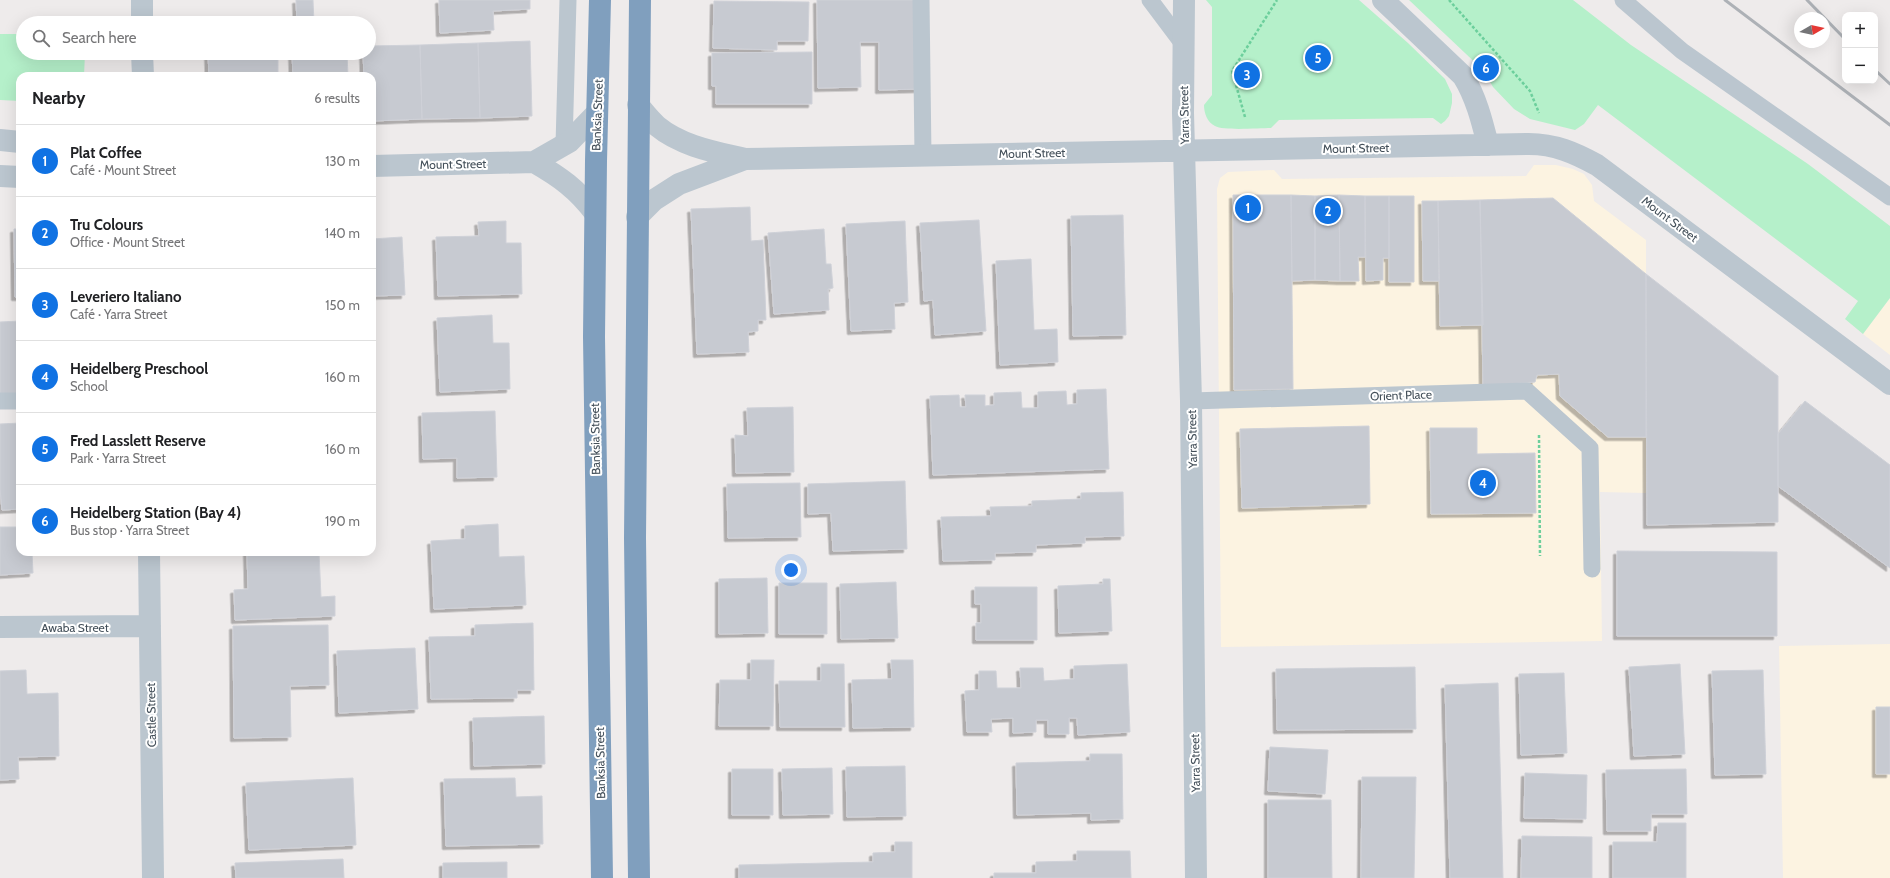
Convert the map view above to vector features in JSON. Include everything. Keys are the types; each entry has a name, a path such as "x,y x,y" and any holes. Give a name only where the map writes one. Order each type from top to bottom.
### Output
{"highway":[{"name":"Banksia Street","path":"600,0 595,213 595,413 602,878"},
{"path":"639,878 635,538 640,0"}],"street":[{"path":"142,0 142,16"},
{"name":"Yarra Street","path":"1184,0 1184,151 1187,192 1191,401 1196,878"},
{"path":"1383,0 1463,76 1471,89 1479,110 1488,145"},
{"path":"142,60 142,72"},
{"name":"Mount Street","path":"638,105 656,125 670,136 711,151 745,159 1488,145 1550,146 1578,154 1597,165 1890,384"},
{"name":"Mount Street","path":"376,166 534,162 564,145 597,113"},
{"path":"0,140 16,142"},
{"name":"Mount Street","path":"637,217 654,200 679,184 745,159"},
{"path":"534,162 568,183 583,197 595,213"},
{"path":"0,176 16,178"},
{"name":"Castle Street","path":"148,556 153,878"},
{"name":"Awaba Street","path":"0,627 150,626"}],"lane":[{"path":"564,145 568,0"},
{"path":"921,0 923,155"},
{"path":"1150,0 1183,44"},
{"path":"1623,0 1682,51 1890,197"},
{"name":"Orient Place","path":"1191,401 1527,391 1590,448 1592,569"},
{"path":"0,401 16,401"}],"path":[{"path":"1245,117 1232,71 1277,0"},
{"path":"1449,0 1530,91 1539,113"},
{"path":"1538,429 1540,556"}],"shaded area":[{"path":"1534,165 1556,165 1573,169 1584,174 1592,185 1594,201 1646,240 1646,493 1600,492 1602,641 1221,647 1217,189 1220,178 1228,172 1274,170 1282,179 1526,176"},
{"path":"1890,298 1890,355 1863,334"},
{"path":"1890,644 1890,878 1783,878 1779,646"}],"green space":[{"path":"1206,0 1359,0 1408,43 1445,79 1452,94 1452,103 1449,116 1441,124 1433,118 1279,120 1271,128 1219,128 1208,120 1204,108 1204,105 1212,95 1212,7"},
{"path":"1409,0 1573,0 1631,45 1808,164 1890,226 1890,298 1863,334 1845,319 1858,301 1598,105 1584,124 1575,130 1530,119 1514,109 1493,87 1484,71"},
{"path":"0,34 16,34 16,60 85,60 84,72 16,72 16,101 0,100"}],"building":[{"path":"296,0 313,0 314,16 297,16"},
{"path":"439,0 530,0 530,9 493,11 494,30 440,33"},
{"path":"817,0 916,0 918,89 879,90 879,42 860,42 861,87 818,88"},
{"path":"714,1 809,2 808,41 777,41 777,50 713,48"},
{"path":"530,41 532,116 480,118 478,43"},
{"path":"478,43 480,118 422,119 420,45"},
{"path":"420,45 422,119 376,121 376,72 364,72 363,60 376,60 376,46"},
{"path":"812,52 812,104 716,104 716,86 712,86 712,53"},
{"path":"208,60 278,60 278,72 209,72"},
{"path":"292,60 347,60 348,72 293,72"},
{"path":"1252,64 1260,75 1247,84 1239,73"},
{"path":"1233,195 1291,195 1293,389 1234,390"},
{"path":"1291,195 1315,196 1315,280 1292,281"},
{"path":"1339,195 1365,196 1365,257 1358,257 1359,281 1340,281"},
{"path":"1339,195 1340,281 1315,280 1315,196"},
{"path":"1365,196 1389,196 1389,258 1383,258 1383,280 1366,281"},
{"path":"1389,196 1414,196 1414,282 1389,282"},
{"path":"1553,198 1646,274 1646,437 1608,437 1560,396 1559,374 1537,375 1535,382 1483,386 1480,200"},
{"path":"1480,200 1483,325 1440,326 1438,201"},
{"path":"1422,201 1438,201 1439,281 1423,281"},
{"path":"750,207 751,241 763,240 766,320 758,320 758,331 748,332 749,352 697,354 691,209"},
{"path":"1123,215 1126,335 1073,336 1071,216"},
{"path":"979,220 986,331 935,335 933,300 924,301 920,223"},
{"path":"506,221 506,243 521,243 522,294 438,296 436,237 479,236 478,222"},
{"path":"905,221 908,302 894,303 895,329 851,331 846,224"},
{"path":"14,229 16,229 16,297"},
{"path":"824,229 826,264 831,264 833,288 828,289 829,310 774,314 768,233"},
{"path":"402,237 405,295 376,296 376,239"},
{"path":"1031,259 1034,330 1057,329 1058,362 1000,365 996,261"},
{"path":"1646,274 1778,376 1778,522 1647,525"},
{"path":"492,315 493,343 509,343 510,389 440,392 437,318"},
{"path":"16,321 16,395 0,395 0,322"},
{"path":"1106,389 1109,469 933,475 930,396 959,395 960,407 966,407 965,395 985,395 985,406 994,405 994,393 1021,392 1022,408 1038,408 1038,392 1066,391 1067,405 1077,404 1077,390"},
{"path":"1805,401 1890,465 1890,568 1778,486 1778,434"},
{"path":"793,407 794,472 736,473 735,435 748,436 747,408"},
{"path":"495,411 497,477 457,478 457,458 423,459 422,413"},
{"path":"16,423 16,509 2,510 0,489 0,424"},
{"path":"1369,426 1370,504 1242,508 1240,429"},
{"path":"1430,428 1477,428 1477,454 1535,453 1536,513 1431,514"},
{"path":"905,481 907,549 833,551 831,513 808,514 808,484"},
{"path":"800,483 801,537 728,538 727,484"},
{"path":"1123,492 1124,536 1085,537 1085,543 1036,545 1036,552 995,553 995,560 943,561 941,517 991,516 990,507 1032,506 1032,501 1081,499 1081,493"},
{"path":"498,524 499,557 524,556 526,605 434,609 431,541 465,539 465,526"},
{"path":"0,527 16,527 16,556 32,556 33,573 0,575"},
{"path":"1617,551 1777,552 1777,636 1617,636"},
{"path":"247,556 319,556 321,597 335,596 335,616 235,620 234,590 248,589"},
{"path":"767,578 768,633 719,634 719,579"},
{"path":"1103,579 1110,579 1112,631 1059,633 1058,586 1103,584"},
{"path":"896,582 898,638 841,639 840,584"},
{"path":"779,583 827,583 827,634 779,634"},
{"path":"975,587 1037,587 1037,640 976,640 976,623 981,623 981,604 975,604"},
{"path":"533,623 534,690 517,690 517,698 431,699 429,637 475,636 475,625"},
{"path":"328,625 329,685 290,686 291,737 234,738 233,626"},
{"path":"415,648 418,709 339,713 337,651"},
{"path":"751,660 774,660 773,726 719,726 720,680 751,680"},
{"path":"891,660 913,660 914,727 853,728 852,680 892,679"},
{"path":"821,664 844,664 845,727 780,727 779,681 821,681"},
{"path":"1127,664 1130,732 1078,735 1077,718 1069,718 1069,734 1048,734 1048,720 1036,720 1036,732 1013,733 1013,718 991,719 992,732 967,732 965,691 979,690 979,671 996,671 997,688 1021,688 1020,668 1043,668 1044,681 1074,679 1074,666"},
{"path":"1680,664 1685,754 1634,756 1629,667"},
{"path":"1415,667 1416,729 1277,730 1276,669"},
{"path":"26,670 27,694 58,693 59,756 18,757 19,779 0,780 0,671"},
{"path":"1763,670 1766,774 1715,775 1712,671"},
{"path":"1564,673 1567,753 1521,755 1519,674"},
{"path":"1498,683 1503,878 1450,878 1445,685"},
{"path":"1876,707 1890,707 1890,774 1876,774"},
{"path":"544,716 545,764 474,766 473,718"},
{"path":"1270,747 1328,750 1325,794 1268,791"},
{"path":"1090,754 1122,754 1123,819 1091,820 1091,813 1017,815 1016,763 1090,761"},
{"path":"905,766 906,816 847,817 846,767"},
{"path":"832,768 833,814 783,815 782,769"},
{"path":"732,769 773,769 773,815 732,815"},
{"path":"1686,769 1687,814 1651,814 1651,831 1607,831 1606,770"},
{"path":"1525,773 1587,775 1586,819 1524,818"},
{"path":"1362,777 1416,777 1414,878 1361,878"},
{"path":"353,778 356,845 249,850 246,783"},
{"path":"515,778 516,797 542,796 543,844 446,846 444,779"},
{"path":"1268,800 1331,800 1332,878 1268,878"},
{"path":"1658,823 1686,823 1686,878 1613,878 1613,842 1657,842"},
{"path":"1522,836 1592,837 1592,878 1521,878"},
{"path":"895,842 912,842 912,878 739,878 739,865 873,862 873,853 895,852"},
{"path":"1077,851 1130,851 1131,878 994,878 994,873 1036,873 1036,862 1077,861"},
{"path":"343,859 344,878 236,878 235,863"},
{"path":"507,862 507,878 443,878 443,863"}],"railway":[{"path":"1725,0 1890,125"},
{"path":"1807,0 1842,36"},
{"path":"1878,73 1890,84"}],"place":[{"name":"Fred Lasslett Reserve","path":"1318,58"},
{"name":"Heidelberg Station (Bay 4)","path":"1486,68"},
{"name":"Leveriero Italiano","path":"1247,75"},
{"name":"Plat Coffee","path":"1248,208"},
{"name":"Tru Colours","path":"1328,211"},
{"name":"Heidelberg Preschool","path":"1483,483"}]}
